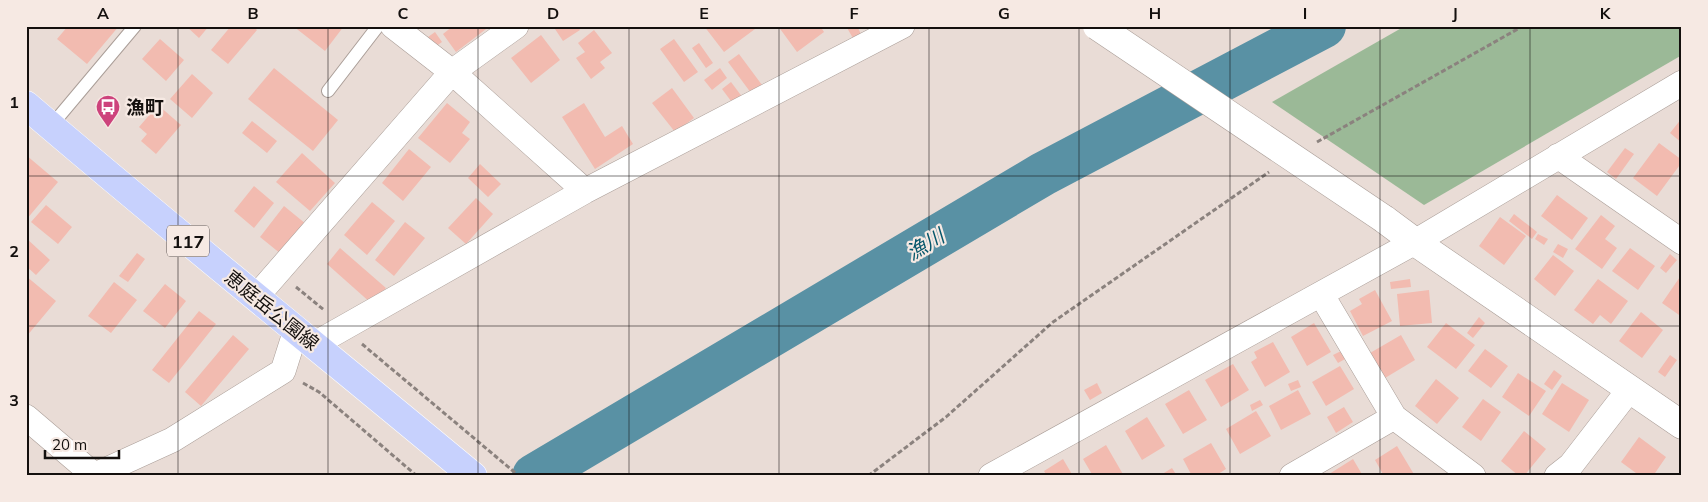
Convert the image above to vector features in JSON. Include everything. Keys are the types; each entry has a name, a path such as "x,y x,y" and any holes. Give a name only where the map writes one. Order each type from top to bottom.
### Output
{"main road":[{"name":"恵庭岳公園線","path":"26,105 473,476"}],"street":[{"path":"256,297 452,72 516,26"},
{"path":"26,417 94,476 172,440 283,371 305,337 902,26"},
{"path":"1097,26 1384,219 1628,390 1682,425"},
{"path":"404,30 585,191"},
{"path":"991,476 1415,242 1682,83"},
{"path":"1558,156 1682,242"},
{"path":"1321,294 1394,417 1474,476"},
{"path":"1556,476 1571,465 1628,390"},
{"path":"1292,476 1394,417"}],"lane":[{"path":"51,126 134,26"},
{"path":"328,91 378,26"}],"path":[{"path":"1312,145 1523,26"},
{"path":"868,476 946,418 1053,322 1273,170"},
{"path":"380,360 519,476"},
{"path":"319,392 417,476"}],"green space":[{"path":"1405,26 1682,26 1682,55 1424,205 1272,102"}],"building":[{"path":"68,26 119,26 87,64 57,39"},
{"path":"186,26 209,26 199,38"},
{"path":"231,26 253,26 257,30 228,64 211,50"},
{"path":"293,26 344,26 325,51"},
{"path":"453,26 490,26 456,52 443,34"},
{"path":"553,26 578,26 580,30 563,41"},
{"path":"704,26 753,26 755,29 724,52"},
{"path":"778,26 820,26 824,32 797,52"},
{"path":"846,26 857,26 862,36 854,40"},
{"path":"594,30 612,53 600,62 605,68 591,79 576,58 585,52 578,43"},
{"path":"435,32 442,42 435,47 428,37"},
{"path":"541,35 560,60 531,83 511,58"},
{"path":"160,39 184,60 166,81 142,59"},
{"path":"674,39 698,72 684,82 660,49"},
{"path":"699,43 713,63 706,68 692,48"},
{"path":"739,54 762,85 751,93 728,62"},
{"path":"274,68 338,120 313,151 248,99"},
{"path":"720,68 727,78 712,90 704,80"},
{"path":"192,74 213,93 192,118 170,99"},
{"path":"731,82 743,98 734,105 722,89"},
{"path":"672,88 694,118 675,132 652,103"},
{"path":"447,103 470,122 462,133 470,139 450,163 418,138"},
{"path":"584,103 605,137 622,126 633,144 595,169 562,117"},
{"path":"158,105 181,125 156,154 141,141 147,134 139,127"},
{"path":"1682,118 1682,143 1670,133"},
{"path":"252,121 277,141 267,153 242,133"},
{"path":"1659,143 1682,160 1682,162 1657,196 1633,178"},
{"path":"1625,148 1634,154 1616,179 1607,172"},
{"path":"409,149 431,167 403,201 382,183"},
{"path":"302,153 335,183 310,211 276,182"},
{"path":"26,155 58,182 26,220"},
{"path":"480,164 501,184 488,197 468,178"},
{"path":"254,186 274,203 254,228 234,211"},
{"path":"1557,195 1588,218 1572,240 1541,216"},
{"path":"476,198 493,214 466,244 448,228"},
{"path":"372,202 395,221 367,255 344,235"},
{"path":"46,205 72,227 58,244 31,222"},
{"path":"284,206 306,224 281,254 260,237"},
{"path":"1514,214 1537,232 1532,239 1509,221"},
{"path":"1601,215 1615,226 1605,239 1617,248 1602,269 1575,249"},
{"path":"1500,217 1526,236 1504,265 1479,246"},
{"path":"405,222 425,238 394,276 375,260"},
{"path":"1538,234 1548,239 1544,245 1535,239"},
{"path":"26,238 50,260 36,275 26,266"},
{"path":"1558,244 1568,249 1563,258 1553,252"},
{"path":"340,248 386,288 372,304 327,264"},
{"path":"1630,248 1655,266 1638,290 1612,271"},
{"path":"137,253 145,259 128,282 119,276"},
{"path":"1670,254 1677,260 1666,273 1660,268"},
{"path":"1553,255 1574,271 1555,296 1534,279"},
{"path":"1682,274 1682,317 1662,303"},
{"path":"26,276 56,301 26,337"},
{"path":"1410,279 1411,287 1391,289 1390,282"},
{"path":"1598,279 1628,301 1611,324 1600,315 1593,324 1574,310"},
{"path":"114,282 137,300 111,333 88,316"},
{"path":"165,284 186,301 165,328 143,311"},
{"path":"1375,290 1392,321 1363,336 1350,311 1362,304 1359,299"},
{"path":"1429,290 1432,323 1400,326 1397,294"},
{"path":"199,311 216,324 169,383 152,370"},
{"path":"1641,312 1663,330 1642,358 1619,341"},
{"path":"1479,317 1485,323 1473,338 1467,333"},
{"path":"1314,323 1331,352 1307,366 1291,337"},
{"path":"1446,323 1475,345 1456,369 1427,347"},
{"path":"233,335 249,349 201,406 185,392"},
{"path":"1401,335 1415,360 1385,378 1370,353"},
{"path":"1273,342 1290,372 1265,387 1251,362 1257,358 1254,352"},
{"path":"1485,349 1508,366 1491,388 1468,371"},
{"path":"1341,351 1345,359 1338,363 1333,355"},
{"path":"1670,355 1677,360 1665,377 1658,372"},
{"path":"1233,364 1249,390 1221,407 1205,380"},
{"path":"1340,366 1354,389 1326,406 1312,382"},
{"path":"1554,370 1562,376 1552,390 1544,384"},
{"path":"1518,373 1546,391 1529,416 1502,397"},
{"path":"1436,379 1459,398 1437,424 1415,406"},
{"path":"1298,380 1301,387 1291,391 1288,384"},
{"path":"1097,383 1102,393 1090,400 1084,390"},
{"path":"1562,383 1589,400 1569,432 1542,414"},
{"path":"1189,390 1207,420 1183,434 1165,404"},
{"path":"1298,390 1311,414 1281,430 1269,406"},
{"path":"1483,399 1501,412 1481,441 1462,427"},
{"path":"1260,400 1263,405 1252,411 1250,405"},
{"path":"1344,407 1353,422 1336,433 1327,417"},
{"path":"1256,411 1271,436 1240,454 1226,429"},
{"path":"1147,417 1165,446 1142,460 1125,431"},
{"path":"1524,431 1546,449 1524,476 1519,476 1501,461"},
{"path":"1639,437 1666,457 1653,476 1640,476 1621,462"},
{"path":"1211,443 1226,469 1215,476 1192,476 1183,459"},
{"path":"1106,445 1124,476 1093,476 1083,459"},
{"path":"1397,446 1415,476 1384,476 1375,460"},
{"path":"1063,459 1073,476 1047,476 1044,471"},
{"path":"1353,459 1363,476 1326,476"},
{"path":"1172,468 1177,476 1159,476"}],"waterway":[{"name":"漁川","path":"534,476 1043,174 1324,26"}],"place":[{"name":"漁町","path":"108,128"}]}
